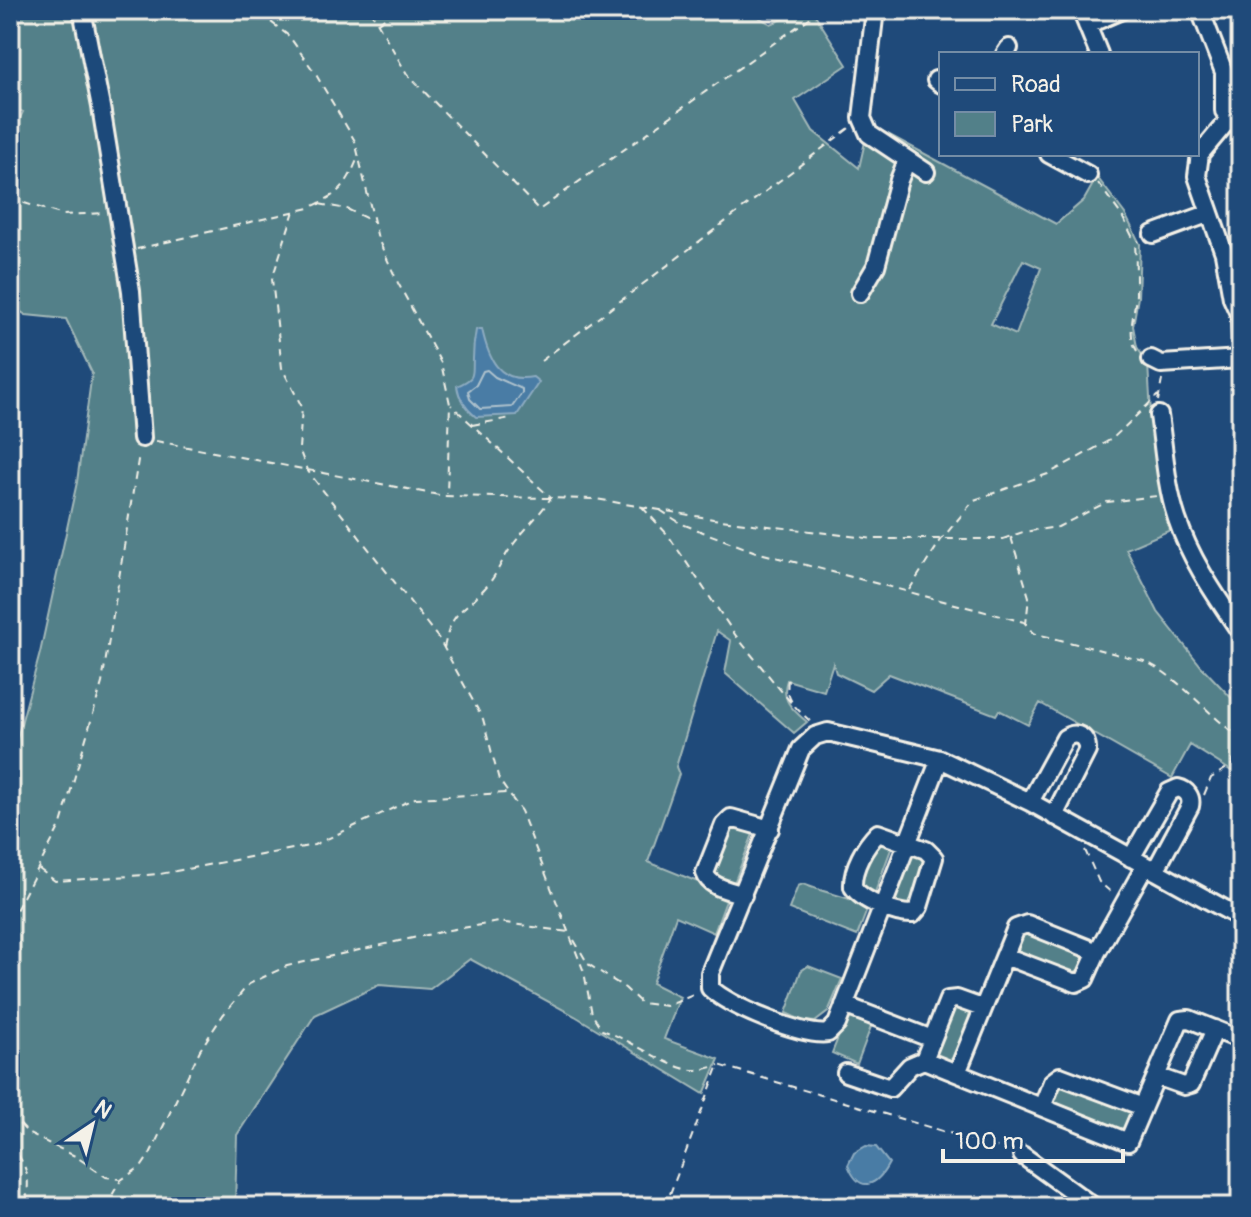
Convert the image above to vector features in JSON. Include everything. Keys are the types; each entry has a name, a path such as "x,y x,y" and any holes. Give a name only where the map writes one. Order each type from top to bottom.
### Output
{"street":[{"path":"82,10 131,291 142,438"},
{"path":"875,10 865,126 926,172"},
{"path":"1098,52 1084,18 1122,10"},
{"path":"1200,10 1224,72 1224,111 1235,123 1200,154 1197,176 1210,213 1233,252 1232,298 1240,316 1241,338"},
{"path":"1054,156 1082,166"},
{"path":"860,293 876,266 907,160"},
{"path":"1153,234 1210,213"},
{"path":"1156,362 1241,359"},
{"path":"1159,415 1178,522 1203,575 1241,633"},
{"path":"940,759 837,1024 828,1033 804,1033 721,1000 710,988 710,973 801,749 815,736 828,732 940,759 1030,802 1241,918"},
{"path":"1030,802 1065,738 1074,734 1081,736 1086,741 1087,751 1054,816"},
{"path":"1005,956 1076,983 1085,979 1144,865 1169,792 1178,788 1185,791 1190,798 1190,806 1144,865"},
{"path":"743,895 707,881 705,873 724,825 731,818 770,829"},
{"path":"878,833 926,850 934,858 919,907 910,915 882,905 857,894 853,887 853,878 867,844 878,833"},
{"path":"957,1073 1016,928 1027,924 1097,952"},
{"path":"924,1060 948,1000 957,999 982,1008"},
{"path":"844,1005 932,1039"},
{"path":"846,1073 890,1088 910,1066 924,1060 1128,1142 1180,1020 1189,1019 1241,1040"},
{"path":"1156,1076 1184,1086 1191,1084 1215,1029"},
{"path":"1042,1107 1052,1082 1060,1076 1143,1107"},
{"path":"1022,1155 1094,1207"}],"path":[{"path":"246,10 267,19 289,36 355,141 378,239 441,363 450,404 447,496"},
{"path":"370,10 407,74 539,210 815,14 815,10"},
{"path":"378,23 395,10"},
{"path":"541,361 865,126"},
{"path":"124,252 318,204 336,195 351,176 359,155"},
{"path":"1082,166 1122,216 1135,243 1136,299 1131,324 1134,345 1142,357 1156,362 1162,384 1158,403 1163,411 1159,415"},
{"path":"10,203 18,201 63,215 118,212"},
{"path":"318,204 347,209 375,223"},
{"path":"294,211 272,279 282,368 302,407 299,449 307,470 367,544 444,648 483,719 499,780 521,811 584,972 592,1014 602,1030 617,1033 684,1069 704,1070 719,1065 1022,1155"},
{"path":"1135,243 1153,234"},
{"path":"908,591 941,540 974,500 1048,474 1112,439 1158,395"},
{"path":"450,404 551,498"},
{"path":"471,425 511,418"},
{"path":"10,922 61,824 102,683 142,438 447,496 596,499 713,519 874,539 1003,539 1058,527 1107,502 1171,495"},
{"path":"444,648 448,630 459,610 486,588 513,544 527,531 551,498"},
{"path":"641,506 668,535 736,636 792,704 822,734"},
{"path":"659,510 682,524 756,552 1024,622 1033,633 1144,661 1159,667 1220,724 1241,738"},
{"path":"1011,536 1029,597 1026,625"},
{"path":"788,680 786,692 792,704"},
{"path":"1190,806 1197,806 1211,778 1233,764 1232,759 1241,749"},
{"path":"38,869 55,881 160,874 314,845 415,798 508,793"},
{"path":"1085,844 1085,851 1099,882 1125,901"},
{"path":"105,1207 121,1180 142,1166 150,1154 200,1050 249,984 287,966 449,930 499,922 569,932"},
{"path":"569,932 588,964 625,988 641,1003 667,1006 710,988"},
{"path":"665,1207 719,1065"},
{"path":"10,1114 29,1134 75,1156 106,1177 121,1180"},
{"path":"10,1143 26,1165 28,1188 25,1207"}],"green space":[{"path":"10,10 752,10 753,14 771,24 812,10 847,65 795,100 813,131 859,168 869,124 1056,224 1084,200 1097,177 1125,214 1140,244 1138,297 1133,326 1137,347 1148,364 1151,414 1173,529 1126,549 1158,612 1201,666 1241,708 1241,777 1190,745 1172,778 1040,703 1028,725 999,710 996,715 889,674 871,690 836,673 833,663 824,691 787,680 787,699 807,722 794,733 725,673 731,641 717,631 676,767 679,774 648,862 723,892 727,898 714,933 676,916 652,983 680,997 664,1039 719,1059 704,1094 575,1016 470,959 430,989 379,985 315,1015 237,1135 235,1207 10,1207 10,765 40,653 77,482 92,373 66,319 26,315 10,305 10,137 23,112 10,106 10,66 13,57 10,55","holes":["1023,260 1041,268 1016,335 991,324"]},
{"path":"730,826 755,829 734,883 718,878 713,866"},
{"path":"877,839 894,841 874,895 858,887 870,844"},
{"path":"913,852 926,856 913,904 904,907 893,901"},
{"path":"803,884 866,905 857,936 789,909 798,886"},
{"path":"1024,931 1084,952 1087,957 1083,967 1071,974 1015,952 1013,948"},
{"path":"808,966 842,979 828,1012 815,1022 803,1021 786,1013 801,971"},
{"path":"956,1006 968,1010 971,1021 955,1057 942,1061 934,1051 949,1010"},
{"path":"851,1014 872,1024 857,1064 832,1053 846,1018"},
{"path":"1061,1083 1128,1106 1132,1112 1127,1126 1120,1130 1053,1104 1051,1096"}],"water":[{"path":"482,329 492,358 503,372 521,378 533,377 539,382 517,415 476,417 461,399 457,386 472,376 476,330"},
{"path":"866,1146 876,1147 889,1163 874,1182 863,1184 848,1165 854,1153"}]}
